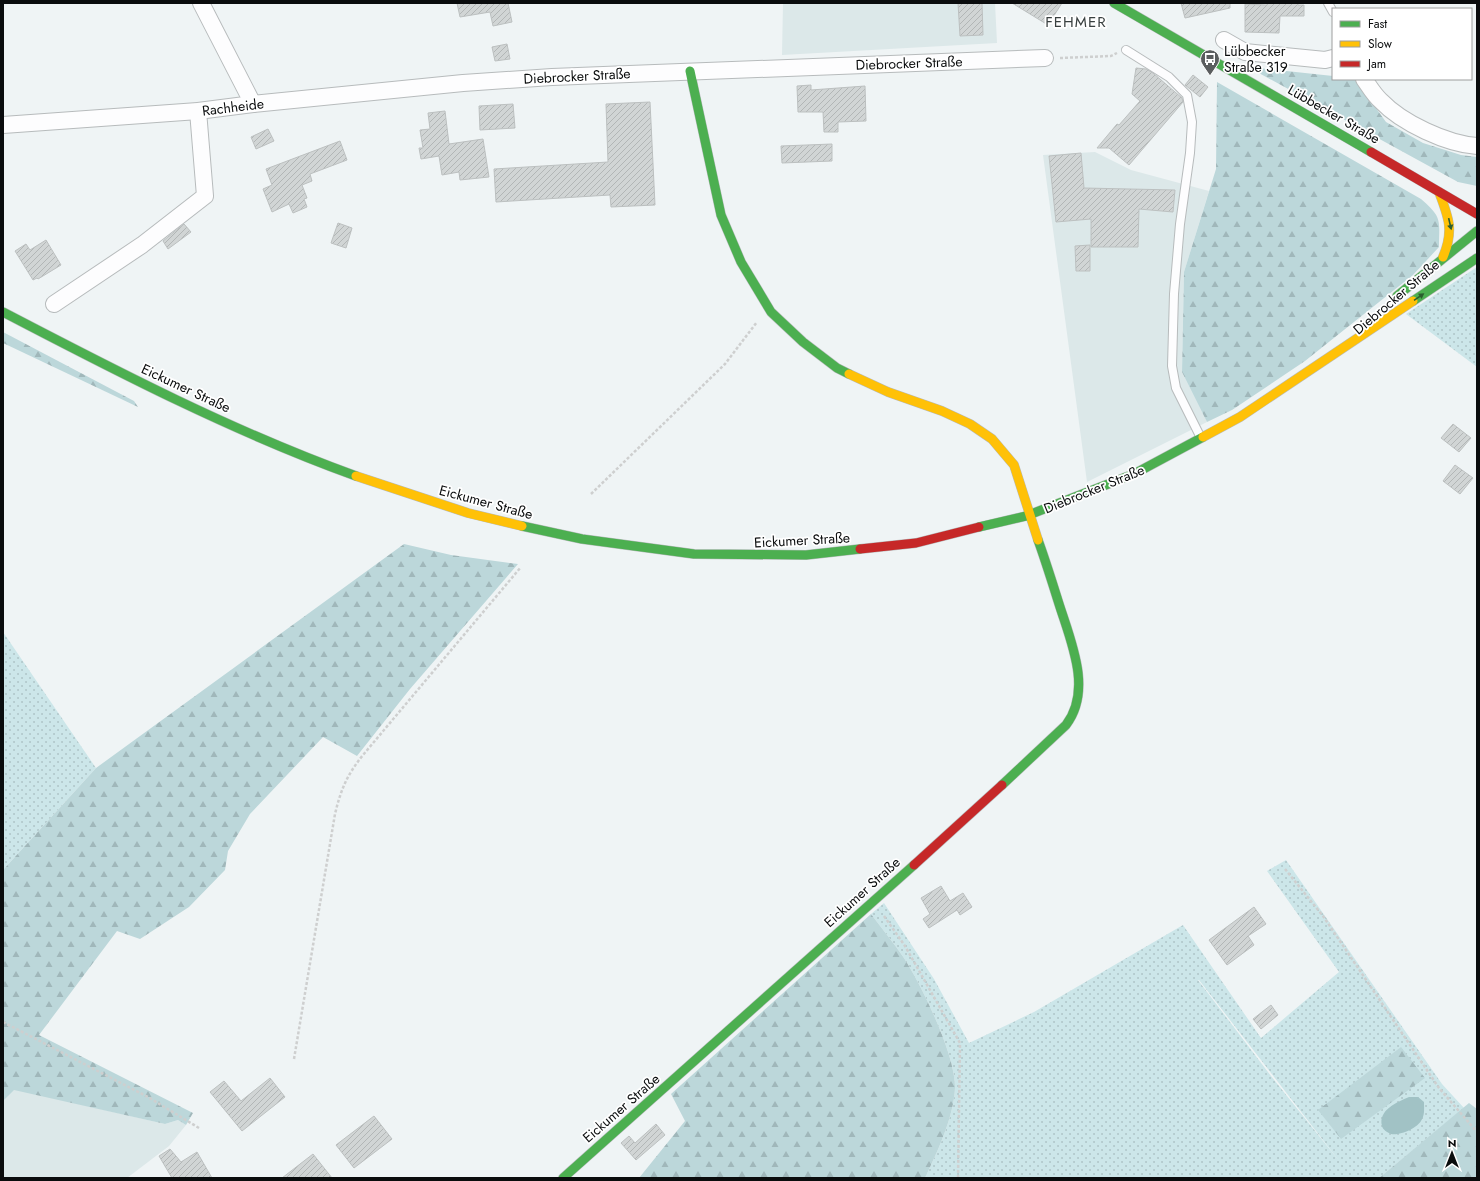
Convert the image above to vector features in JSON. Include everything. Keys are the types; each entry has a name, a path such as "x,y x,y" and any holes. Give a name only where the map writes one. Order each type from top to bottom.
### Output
{"main road":[{"name":"Lübbecker Straße","path":"1114,3 1477,214"},
{"path":"690,71 721,215 741,262 774,315"},
{"path":"1438,192 1449,221 1451,232 1448,246 1443,257"},
{"name":"Diebrocker Straße","path":"1389,303 1443,257 1477,231"},
{"name":"Diebrocker Straße","path":"774,315 803,342 837,368 888,392 942,411 970,424 992,439 1014,464 1030,515 1094,492 1142,471 1202,440 1477,258"},
{"name":"Eickumer Straße","path":"3,312 167,395 282,447 356,476 432,502 503,522 588,541 668,552 748,557 800,556 856,552 907,545 998,525 1030,515 1074,649 1078,669 1079,688 1072,718 1036,755 563,1178"},
{"name":"Diebrocker Straße","path":"1317,365 1377,314"}],"street":[{"path":"201,3 253,104"},
{"path":"1224,40 1245,52 1325,60 1332,58"},
{"name":"Diebrocker Straße","path":"463,83 690,71 1046,58"},
{"path":"1365,80 1381,102 1422,129 1447,140 1477,146"},
{"name":"Rachheide","path":"3,125 198,111 463,83"},
{"path":"54,304 142,245 205,196 198,111"}],"lane":[{"path":"1126,50 1169,77 1187,95 1192,122 1190,153 1180,224 1174,294 1172,366 1176,388 1202,440"}],"path":[{"path":"1046,58 1111,56 1126,50"},
{"path":"591,494 725,364 758,320 774,315"},
{"path":"294,1059 334,814 343,785 350,771 363,755 521,567"},
{"path":"1285,869 1323,916 1439,1088 1477,1132"},
{"path":"873,901 905,946 960,1043 958,1178"},
{"path":"3,1022 148,1097 199,1128"}],"shaded area":[{"path":"783,3 995,3 997,43 782,55"},
{"path":"1095,152 1131,170 1209,191 1184,272 1182,372 1207,422 1087,482 1043,155"},
{"path":"1477,267 1477,367 1406,314"},
{"path":"3,632 96,768 3,870"},
{"path":"1286,860 1442,1084 1464,1108 1379,1178 925,1178 940,1146 952,1110 955,1088 954,1074 944,1040 920,986 904,958 871,914 884,903 934,979 969,1043 1034,1012 1183,925 1261,1038 1339,972 1267,871","holes":["1199,980 1340,1162 1271,1076"]},
{"path":"14,1089 165,1124 178,1120 186,1125 169,1146 127,1178 3,1178 3,1101"},
{"path":"1409,1097 1418,1097 1424,1102 1424,1114 1419,1124 1408,1131 1399,1134 1391,1134 1384,1130 1382,1120 1386,1111 1394,1104"}],"green space":[{"path":"1248,67 1332,76 1332,80 1356,80 1386,122 1423,143 1461,155 1477,157 1477,186 1458,182"},
{"path":"1217,82 1421,199 1433,211 1438,220 1439,247 1413,275 1305,361 1232,410 1207,422 1182,372 1184,272 1216,169"},
{"path":"3,332 134,401 138,407 3,343"},
{"path":"404,544 451,555 518,564 410,689 357,756 323,737 250,814 228,851 225,870 189,907 140,939 117,931 39,1035 193,1113 186,1125 178,1120 165,1124 14,1090 3,1101 3,870 96,768"},
{"path":"871,914 904,958 920,986 944,1040 954,1074 955,1088 952,1110 940,1146 925,1178 639,1178 685,1121 671,1094"},
{"path":"1401,1047 1425,1078 1341,1139 1318,1110"},
{"path":"1469,1103 1477,1109 1477,1178 1379,1178"}],"building":[{"path":"457,3 508,3 512,22 493,26 490,12 460,17"},
{"path":"958,3 982,3 983,35 960,36"},
{"path":"1012,3 1062,3 1048,25"},
{"path":"1181,3 1230,3 1230,8 1185,18"},
{"path":"1267,3 1298,3 1298,5 1304,5 1304,16 1280,16 1279,33 1245,32 1245,4 1267,5"},
{"path":"507,44 510,59 495,61 492,47"},
{"path":"1136,68 1146,69 1153,73 1182,98 1183,102 1129,165 1109,148 1097,148 1117,124 1119,125 1140,101 1132,94"},
{"path":"1193,75 1208,87 1200,97 1185,85"},
{"path":"811,85 811,90 865,86 866,121 838,122 838,132 824,132 823,112 798,112 797,86"},
{"path":"650,102 655,205 611,207 610,195 496,202 494,169 608,162 606,104"},
{"path":"513,104 515,128 480,130 479,106"},
{"path":"445,111 449,144 483,139 489,177 460,180 459,172 442,175 439,156 421,159 419,148 423,148 420,130 430,129 428,113"},
{"path":"268,129 274,141 256,149 251,137"},
{"path":"340,141 347,160 310,174 312,181 302,185 307,198 304,199 307,207 293,213 289,204 272,212 263,189 272,185 266,169"},
{"path":"832,144 832,161 782,163 781,146"},
{"path":"1081,153 1084,188 1175,190 1173,212 1139,209 1138,247 1091,247 1091,219 1056,222 1049,156"},
{"path":"338,223 352,228 346,248 331,243"},
{"path":"184,224 191,232 168,249 163,241"},
{"path":"46,240 61,265 38,279 33,280 15,251 26,244 30,250"},
{"path":"1090,245 1090,271 1076,271 1075,246"},
{"path":"1453,424 1471,438 1459,452 1441,438"},
{"path":"1455,465 1473,478 1460,494 1443,481"},
{"path":"941,886 950,901 963,893 972,907 960,915 957,910 929,928 923,919 930,914 921,898"},
{"path":"1254,907 1266,924 1248,936 1254,945 1227,965 1209,940"},
{"path":"1271,1005 1278,1015 1261,1029 1253,1019"},
{"path":"270,1078 285,1097 242,1131 210,1092 224,1081 241,1101"},
{"path":"374,1116 392,1139 354,1168 336,1145"},
{"path":"656,1124 665,1135 636,1160 621,1143 629,1136 635,1143"},
{"path":"170,1149 181,1162 197,1152 212,1178 172,1178 159,1156"},
{"path":"313,1154 332,1178 282,1178"}],"traffic: fast":[{"path":"1114,3 1371,152"},
{"path":"690,71 721,215 741,262 771,312 803,342 837,368 849,374"},
{"path":"1397,296 1477,231"},
{"path":"1413,301 1477,258"},
{"path":"3,312 133,379 221,421 311,459 356,476"},
{"path":"979,527 1026,516 1134,474 1203,437"},
{"path":"522,526 582,539 694,554 806,555 860,549"},
{"path":"1002,785 1066,725 1074,712 1078,697 1079,682 1070,636 1038,540"},
{"path":"563,1178 914,865"}],"traffic: slow":[{"path":"1439,192 1449,224 1448,240 1443,257"},
{"path":"1203,437 1240,417 1413,301"},
{"path":"849,374 888,392 942,411 970,424 992,439 1014,465 1038,540"},
{"path":"356,476 468,513 522,526"}],"traffic: jam":[{"path":"1371,152 1477,214"},
{"path":"860,549 916,543 979,527"},
{"path":"914,865 1002,785"}],"place":[{"name":"Lübbecker Straße 319","path":"1210,76"}],"district":[{"name":"FEHMER","path":"1076,22"}]}
